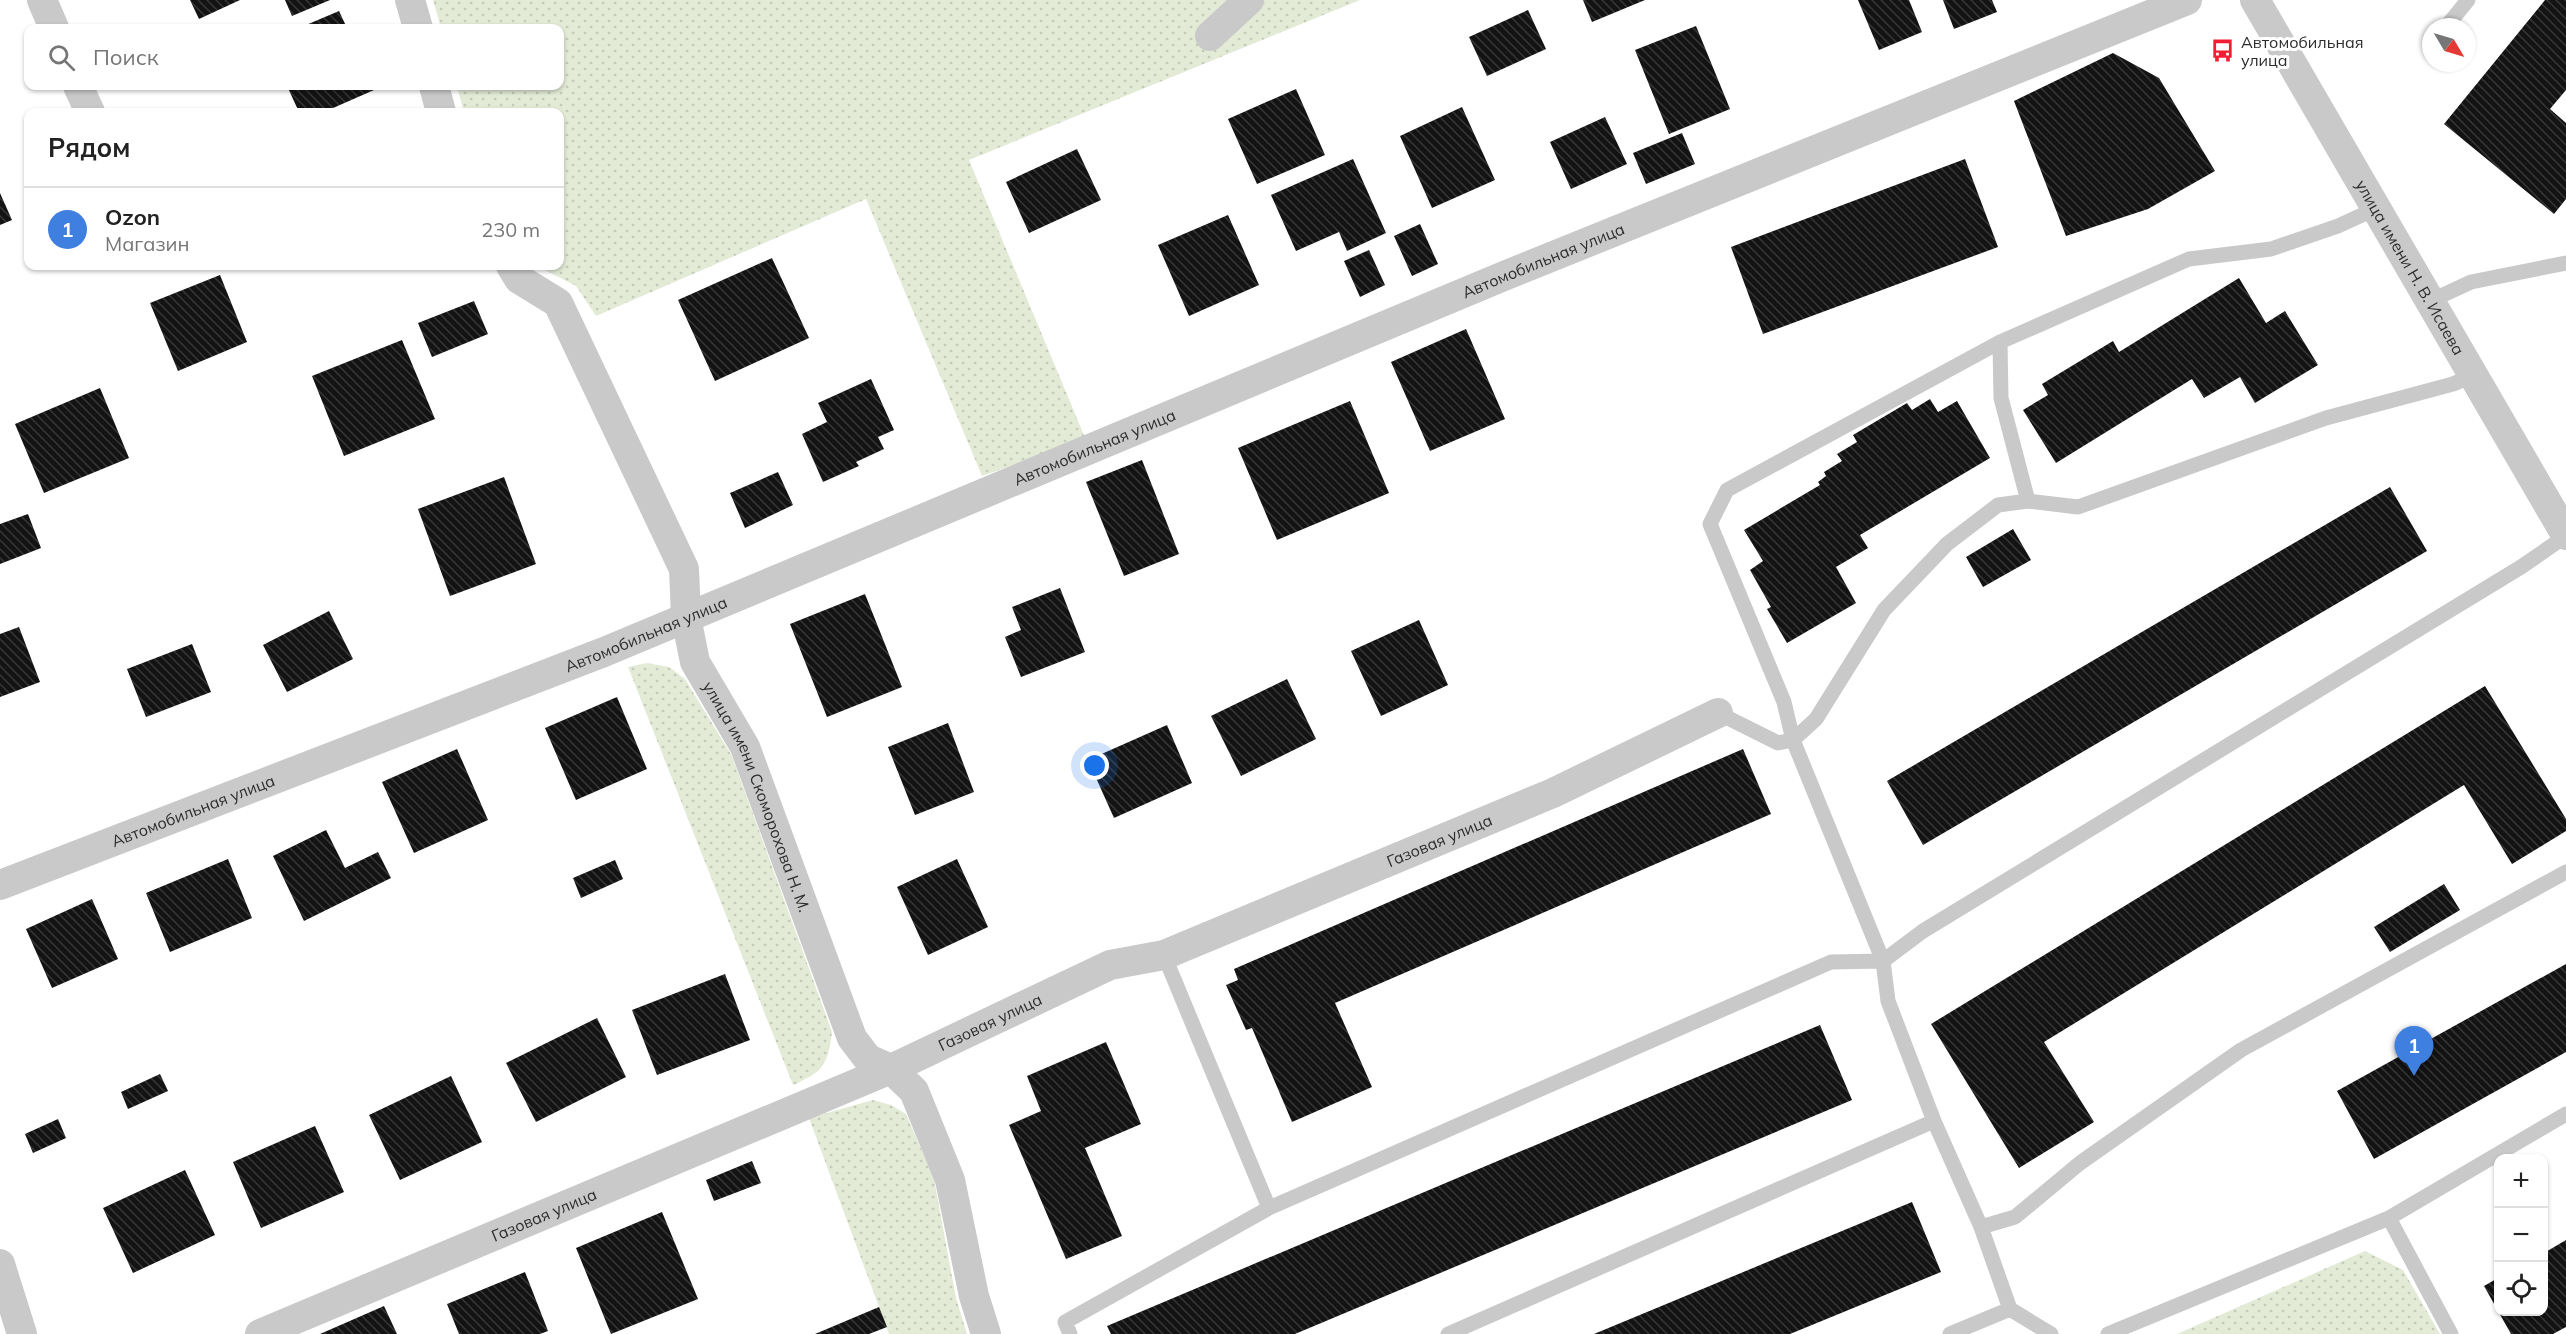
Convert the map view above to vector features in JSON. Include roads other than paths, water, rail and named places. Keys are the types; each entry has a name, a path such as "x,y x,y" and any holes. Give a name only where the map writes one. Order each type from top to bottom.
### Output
{"street":[{"path":"42,0 52,24"},
{"path":"410,0 417,24"},
{"path":"1210,36 1249,0"},
{"name":"Автомобильная улица","path":"0,885 604,652 1493,280 2187,0"},
{"name":"улица имени Н. В. Исаева","path":"2254,0 2566,536"},
{"path":"80,90 88,108"},
{"path":"435,90 440,108"},
{"name":"улица имени Скоморохова Н. М.","path":"513,270 519,279 558,303 684,569 686,617 695,662 745,747 852,1038 868,1059 891,1069 914,1091 950,1180 974,1296 986,1334"},
{"name":"Газовая улица","path":"260,1334 891,1069 1110,965 1164,954 1553,793 1718,712"},
{"path":"0,1264 22,1334"}],"lane":[{"path":"2453,18 2468,0"},
{"path":"2051,1334 2010,1309 1981,1227 1934,1121 1888,1000 1883,961 1793,740 1784,702 1710,524 1727,490 2000,342 2189,259 2271,249 2338,226 2375,209"},
{"path":"2430,301 2471,282 2566,263"},
{"path":"2000,342 2001,398 2028,501"},
{"path":"1718,712 1778,743 1793,740 1816,719 1884,610 1947,544 1998,505 2028,501 2078,507 2326,418 2453,384 2474,375"},
{"path":"1070,1334 1065,1322 1269,1208 1831,962 1883,961 1923,931 2521,567 2566,536"},
{"path":"1981,1227 2015,1217 2080,1163 2241,1050 2566,872"},
{"path":"1164,954 1269,1208"},
{"path":"2108,1334 2389,1218 2566,1114"},
{"path":"1448,1334 1934,1121"},
{"path":"2389,1218 2451,1334"},
{"path":"1950,1334 2010,1309"}],"place":[{"name":"Автомобильная улица","path":"2223,51"},
{"name":"Ozon","path":"2414,1076"}]}
